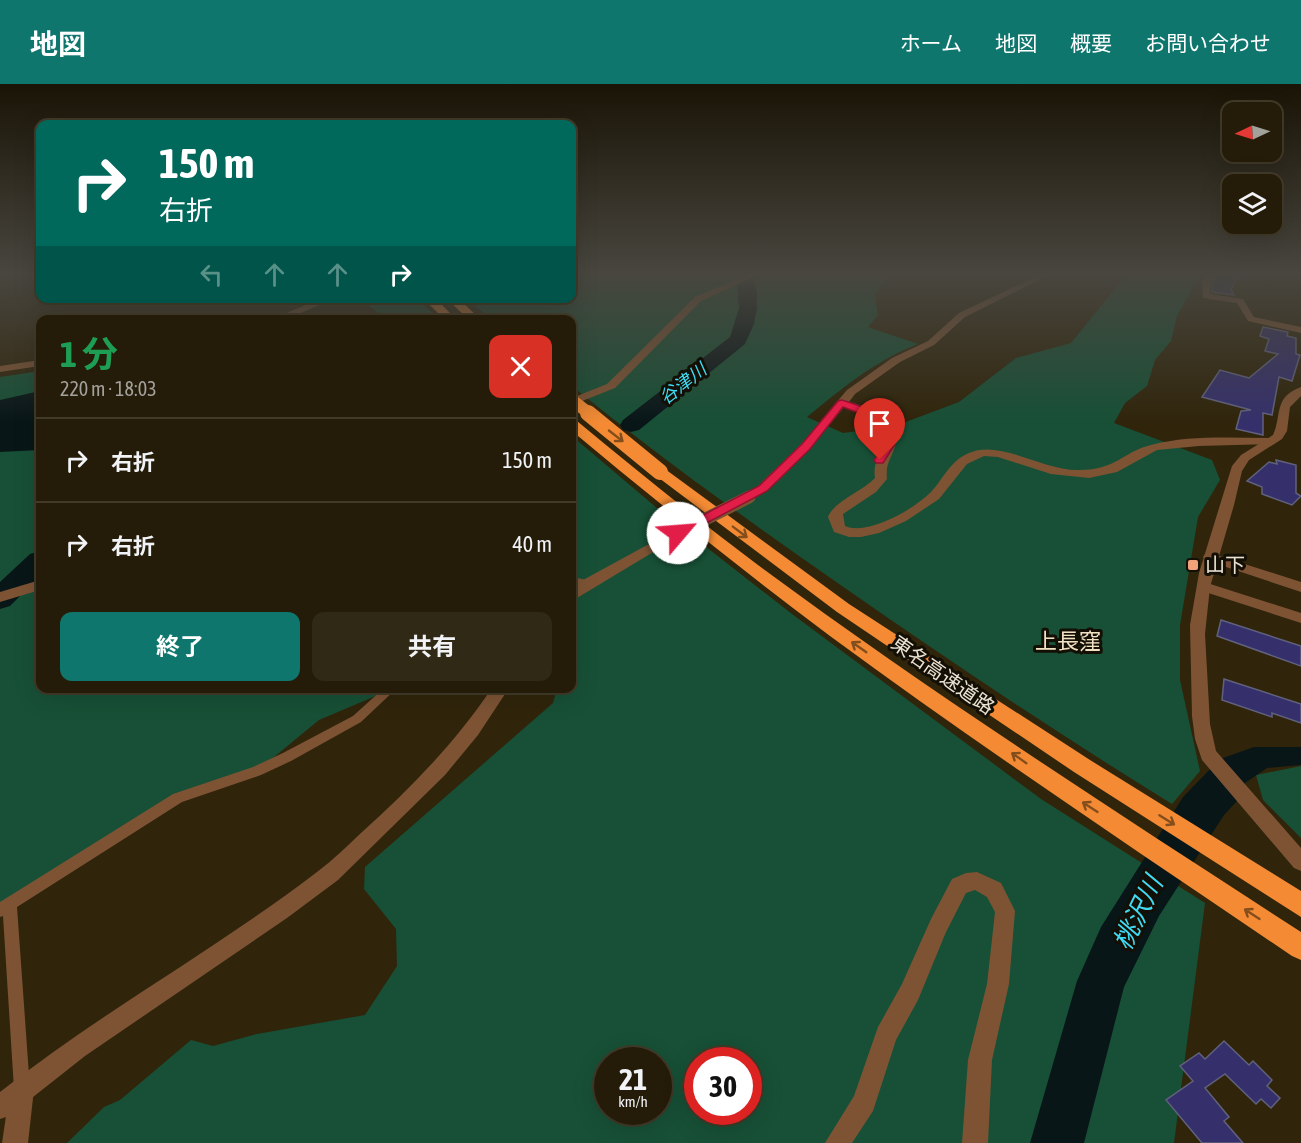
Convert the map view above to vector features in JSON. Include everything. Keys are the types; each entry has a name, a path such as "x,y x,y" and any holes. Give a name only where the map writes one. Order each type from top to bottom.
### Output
{"highway":[{"name":"東名高速道路","path":"576,404 660,472 843,608 1082,766 1301,905"},
{"name":"東名高速道路","path":"576,427 822,622 1067,792 1301,946"}],"street":[{"path":"576,400 611,386 672,324"},
{"path":"576,593 588,583 660,542 763,488 806,446 851,393 896,360 931,343 953,324"},
{"path":"1276,324 1301,330"},
{"path":"0,369 36,364"},
{"path":"842,403 871,414 882,422 891,437 890,444 880,460 881,479 872,489 837,512 835,517 839,529 854,534 874,530 905,516 933,497 971,455 981,452 1002,453 1038,468 1085,474 1118,468 1134,455 1156,447 1277,440 1281,431 1283,411 1287,403 1301,390"},
{"path":"1270,442 1241,461 1210,557 1198,613 1197,647 1201,725 1208,755 1301,862"},
{"path":"1210,557 1301,587"},
{"path":"0,597 36,586"},
{"path":"1204,587 1301,618"},
{"path":"0,1107 22,1089 321,882 435,776 478,725 498,693"},
{"path":"838,1143 864,1102 886,1035 910,992 938,926 959,886 966,882 977,881 994,890 1005,911 998,984 980,1060 975,1143"},
{"path":"15,1143 22,1089"}],"lane":[{"path":"576,581 588,583"},
{"path":"22,1089 5,907 178,798 257,771 287,756 357,718 386,693"}],"green space":[{"path":"576,324 870,324 868,327 918,344 873,367 807,417 843,433 895,426 959,402 1016,358 1071,343 1086,324 1175,324 1171,341 1155,360 1147,386 1125,403 1114,423 1212,460 1220,480 1198,517 1180,625 1180,680 1200,771 1172,804 1006,698 773,538 671,464 576,389"},
{"path":"36,372 36,693 383,693 319,720 257,771 196,792 0,905 0,377"},
{"path":"576,439 664,514 792,614 1041,799 1205,903 1174,1143 67,1143 104,1107 120,1100 191,1040 213,1046 257,1034 365,1015 397,966 396,929 364,889 365,867 553,703 556,693 576,693 576,594 581,583 576,584"},
{"path":"1301,766 1301,838 1263,800 1256,775"}],"water":[{"path":"36,392 36,450 0,452 0,400"},
{"name":"桃沢川","path":"1254,747 1301,747 1301,765 1267,768 1245,783 1238,800 1224,815 1159,916 1124,987 1084,1143 1030,1143 1077,981 1101,927 1183,797 1220,759"}],"building":[{"path":"1263,327 1288,332 1287,336 1296,338 1296,354 1300,355 1292,381 1279,377 1272,415 1263,413 1263,435 1236,429 1241,411 1251,410 1202,397 1220,370 1249,378 1278,354 1265,351 1269,339 1260,336"},
{"path":"1276,460 1296,465 1296,493 1301,496 1292,505 1262,494 1262,487 1247,481 1269,462 1277,464"},
{"path":"1221,620 1301,646 1301,666 1217,636"},
{"path":"1224,679 1301,704 1301,723 1272,713 1272,717 1222,700"},
{"path":"1224,1041 1249,1065 1253,1061 1272,1080 1267,1086 1280,1098 1271,1108 1261,1099 1256,1104 1225,1074 1205,1088 1229,1117 1224,1121 1243,1143 1202,1143 1166,1100 1193,1081 1180,1066 1199,1053 1205,1059"}],"waterway":[{"name":"谷津川","path":"631,425 738,340 745,324"},
{"name":"谷津川","path":"0,599 36,564"}],"place":[{"name":"山下","path":"1193,565"}],"district":[{"name":"上長窪","path":"1068,641"}],"route":[{"path":"678,533 763,488 806,446 842,403 871,414 889,430 890,444 880,460"}]}
